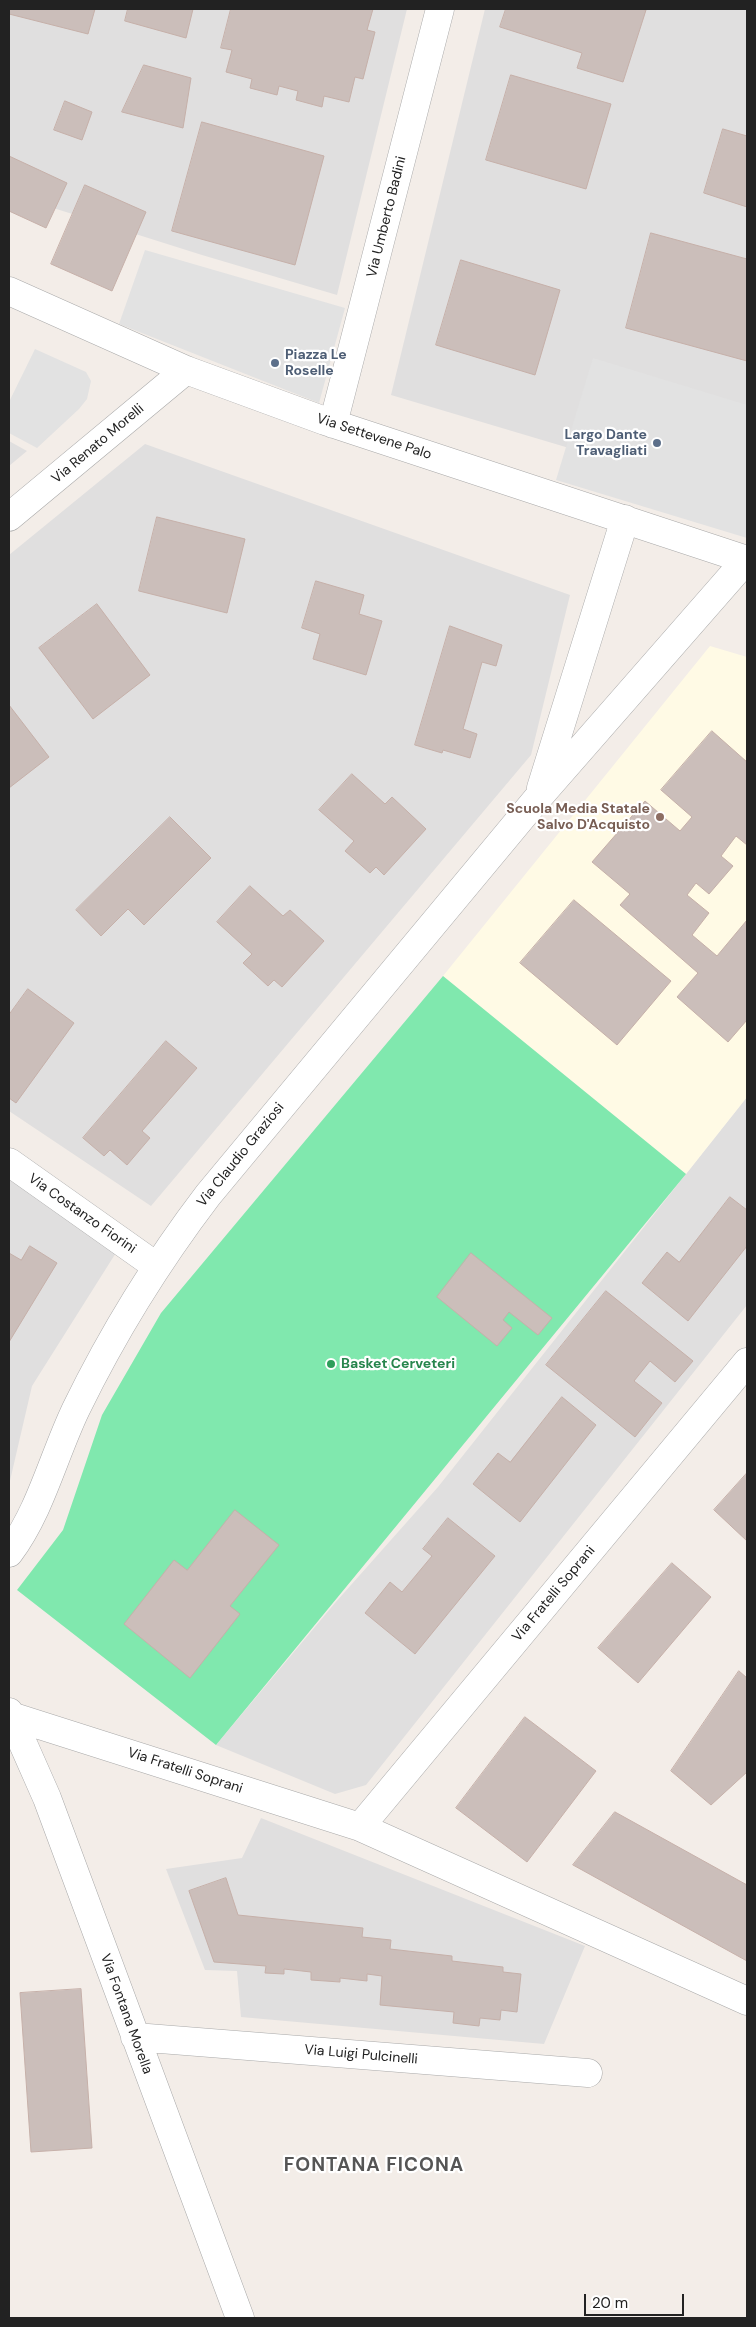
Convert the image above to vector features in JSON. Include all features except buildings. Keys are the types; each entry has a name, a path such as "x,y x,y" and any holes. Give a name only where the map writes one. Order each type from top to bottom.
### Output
{"street":[{"name":"Via Umberto Badini","path":"333,424 440,9"},
{"name":"Via Settevene Palo","path":"9,291 186,370 333,424 747,560"},
{"name":"Via Renato Morelli","path":"9,517 186,370"},
{"path":"537,799 625,520"},
{"name":"Via Claudio Graziosi","path":"9,1554 37,1504 63,1438 89,1382 123,1319 156,1266 208,1195 537,799 747,560"},
{"name":"Via Costanzo Fiorini","path":"9,1162 156,1266"},
{"name":"Via Fratelli Soprani","path":"360,1827 747,1362"},
{"name":"Via Fratelli Soprani","path":"10,1714 360,1827 747,2001"},
{"name":"Via Fontana Morella","path":"10,1714 47,1798 134,2037 240,2318"},
{"name":"Via Luigi Pulcinelli","path":"134,2037 588,2073"}],"shaded area":[{"path":"9,9 407,9 337,295 202,255 9,194"},
{"path":"485,9 747,9 747,501 391,395"},
{"name":"Piazza Le Roselle","path":"145,250 345,308 319,403 119,324"},
{"path":"35,349 86,372 91,381 87,399 79,409 37,448 9,433 9,402"},
{"name":"Largo Dante Travagliati","path":"593,358 747,405 747,538 556,480"},
{"path":"9,441 27,451 9,466"},
{"path":"145,444 570,595 531,755 151,1206 9,1111 9,555"},
{"name":"Scuola Media Statale Salvo D'Acquisto","path":"710,646 747,657 747,1097 686,1174 443,976"},
{"path":"747,1097 747,1305 366,1785 335,1794 216,1745 335,1603 438,1487"},
{"path":"9,1178 119,1248 32,1386 9,1485"},
{"path":"261,1818 585,1946 544,2044 241,2017 237,1971 205,1970 166,1869 242,1858"}],"green space":[{"name":"Basket Cerveteri","path":"443,976 686,1174 216,1745 17,1590 63,1530 102,1415 161,1313"}],"place":[{"name":"Piazza Le Roselle","path":"275,363"},
{"name":"Largo Dante Travagliati","path":"657,443"},
{"name":"Scuola Media Statale Salvo D'Acquisto","path":"660,817"},
{"name":"Basket Cerveteri","path":"331,1364"}],"district":[{"name":"FONTANA FICONA","path":"374,2166"}]}
